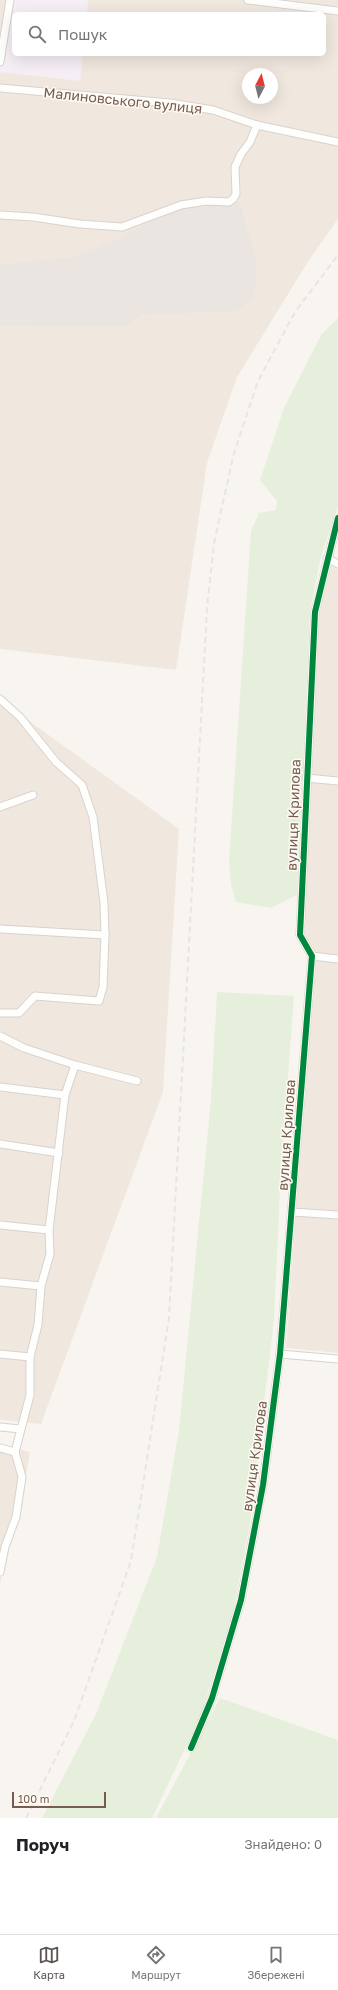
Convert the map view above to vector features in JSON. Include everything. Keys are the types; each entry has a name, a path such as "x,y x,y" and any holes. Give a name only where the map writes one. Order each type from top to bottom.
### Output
{"street":[{"path":"0,62 10,0"},
{"path":"248,0 338,11"},
{"name":"Малиновського вулиця","path":"0,88 170,103 213,110 257,125 338,142"},
{"path":"0,215 33,217 80,224 122,227 181,205 206,201 229,202 234,199 236,194 235,167 241,154 250,142 257,125"},
{"name":"вулиця Крилова","path":"191,1748 212,1698 241,1600 263,1485 280,1354 312,956 300,935 306,778 315,612 338,518"},
{"path":"327,558 338,564"},
{"path":"0,700 20,717 56,762 82,784 93,818 104,903 105,934 103,986 99,1001 35,996 19,1013 0,1013"},
{"path":"306,778 338,781"},
{"path":"0,807 33,795"},
{"path":"0,929 105,934"},
{"path":"312,956 338,959"},
{"path":"0,1036 24,1048 75,1065 137,1081"},
{"path":"0,1572 2,1547 16,1517 22,1477 15,1452 30,1395 30,1358 38,1325 41,1286 50,1254 49,1230 65,1095 75,1065"},
{"path":"0,1087 65,1095"},
{"path":"0,1144 59,1153"},
{"path":"292,1212 338,1215"},
{"path":"0,1225 49,1230"},
{"path":"0,1282 41,1286"},
{"path":"0,1354 30,1358"},
{"path":"280,1354 338,1359"},
{"path":"0,1427 20,1429"},
{"path":"0,1448 15,1452"}],"shaded area":[{"path":"0,0 338,0 338,219 309,260 237,377 207,463 176,670 0,649"},
{"path":"10,0 88,0 87,12 12,12 12,56 83,56 80,81 0,72 0,61"},
{"path":"240,202 256,261 255,299 236,311 142,315 124,327 0,325 0,265 73,257 129,234 170,210"},
{"path":"330,566 338,570 338,1353 286,1348 315,954 304,934 319,613"},
{"path":"0,700 179,829 163,1092 41,1424 0,1420"},
{"path":"0,1444 30,1452 18,1521 7,1548 0,1585"}],"green space":[{"path":"338,318 338,506 321,556 310,611 297,895 271,908 236,902 231,885 229,861 251,531 259,513 276,510 277,501 260,480 284,408 321,335"},
{"path":"217,992 294,996 281,1168 274,1319 250,1523 233,1613 201,1715 152,1818 42,1818 96,1714 157,1557 179,1430 211,1099"},
{"path":"220,1698 338,1740 338,1818 156,1818"}],"railway":[{"path":"26,1818 74,1721 131,1561 169,1318 207,608 214,543 234,453 258,381 295,312 338,255"}],"cycle path":[{"path":"191,1748 212,1698 241,1600 263,1485 280,1354 312,956 300,935 315,612 338,518"}]}
